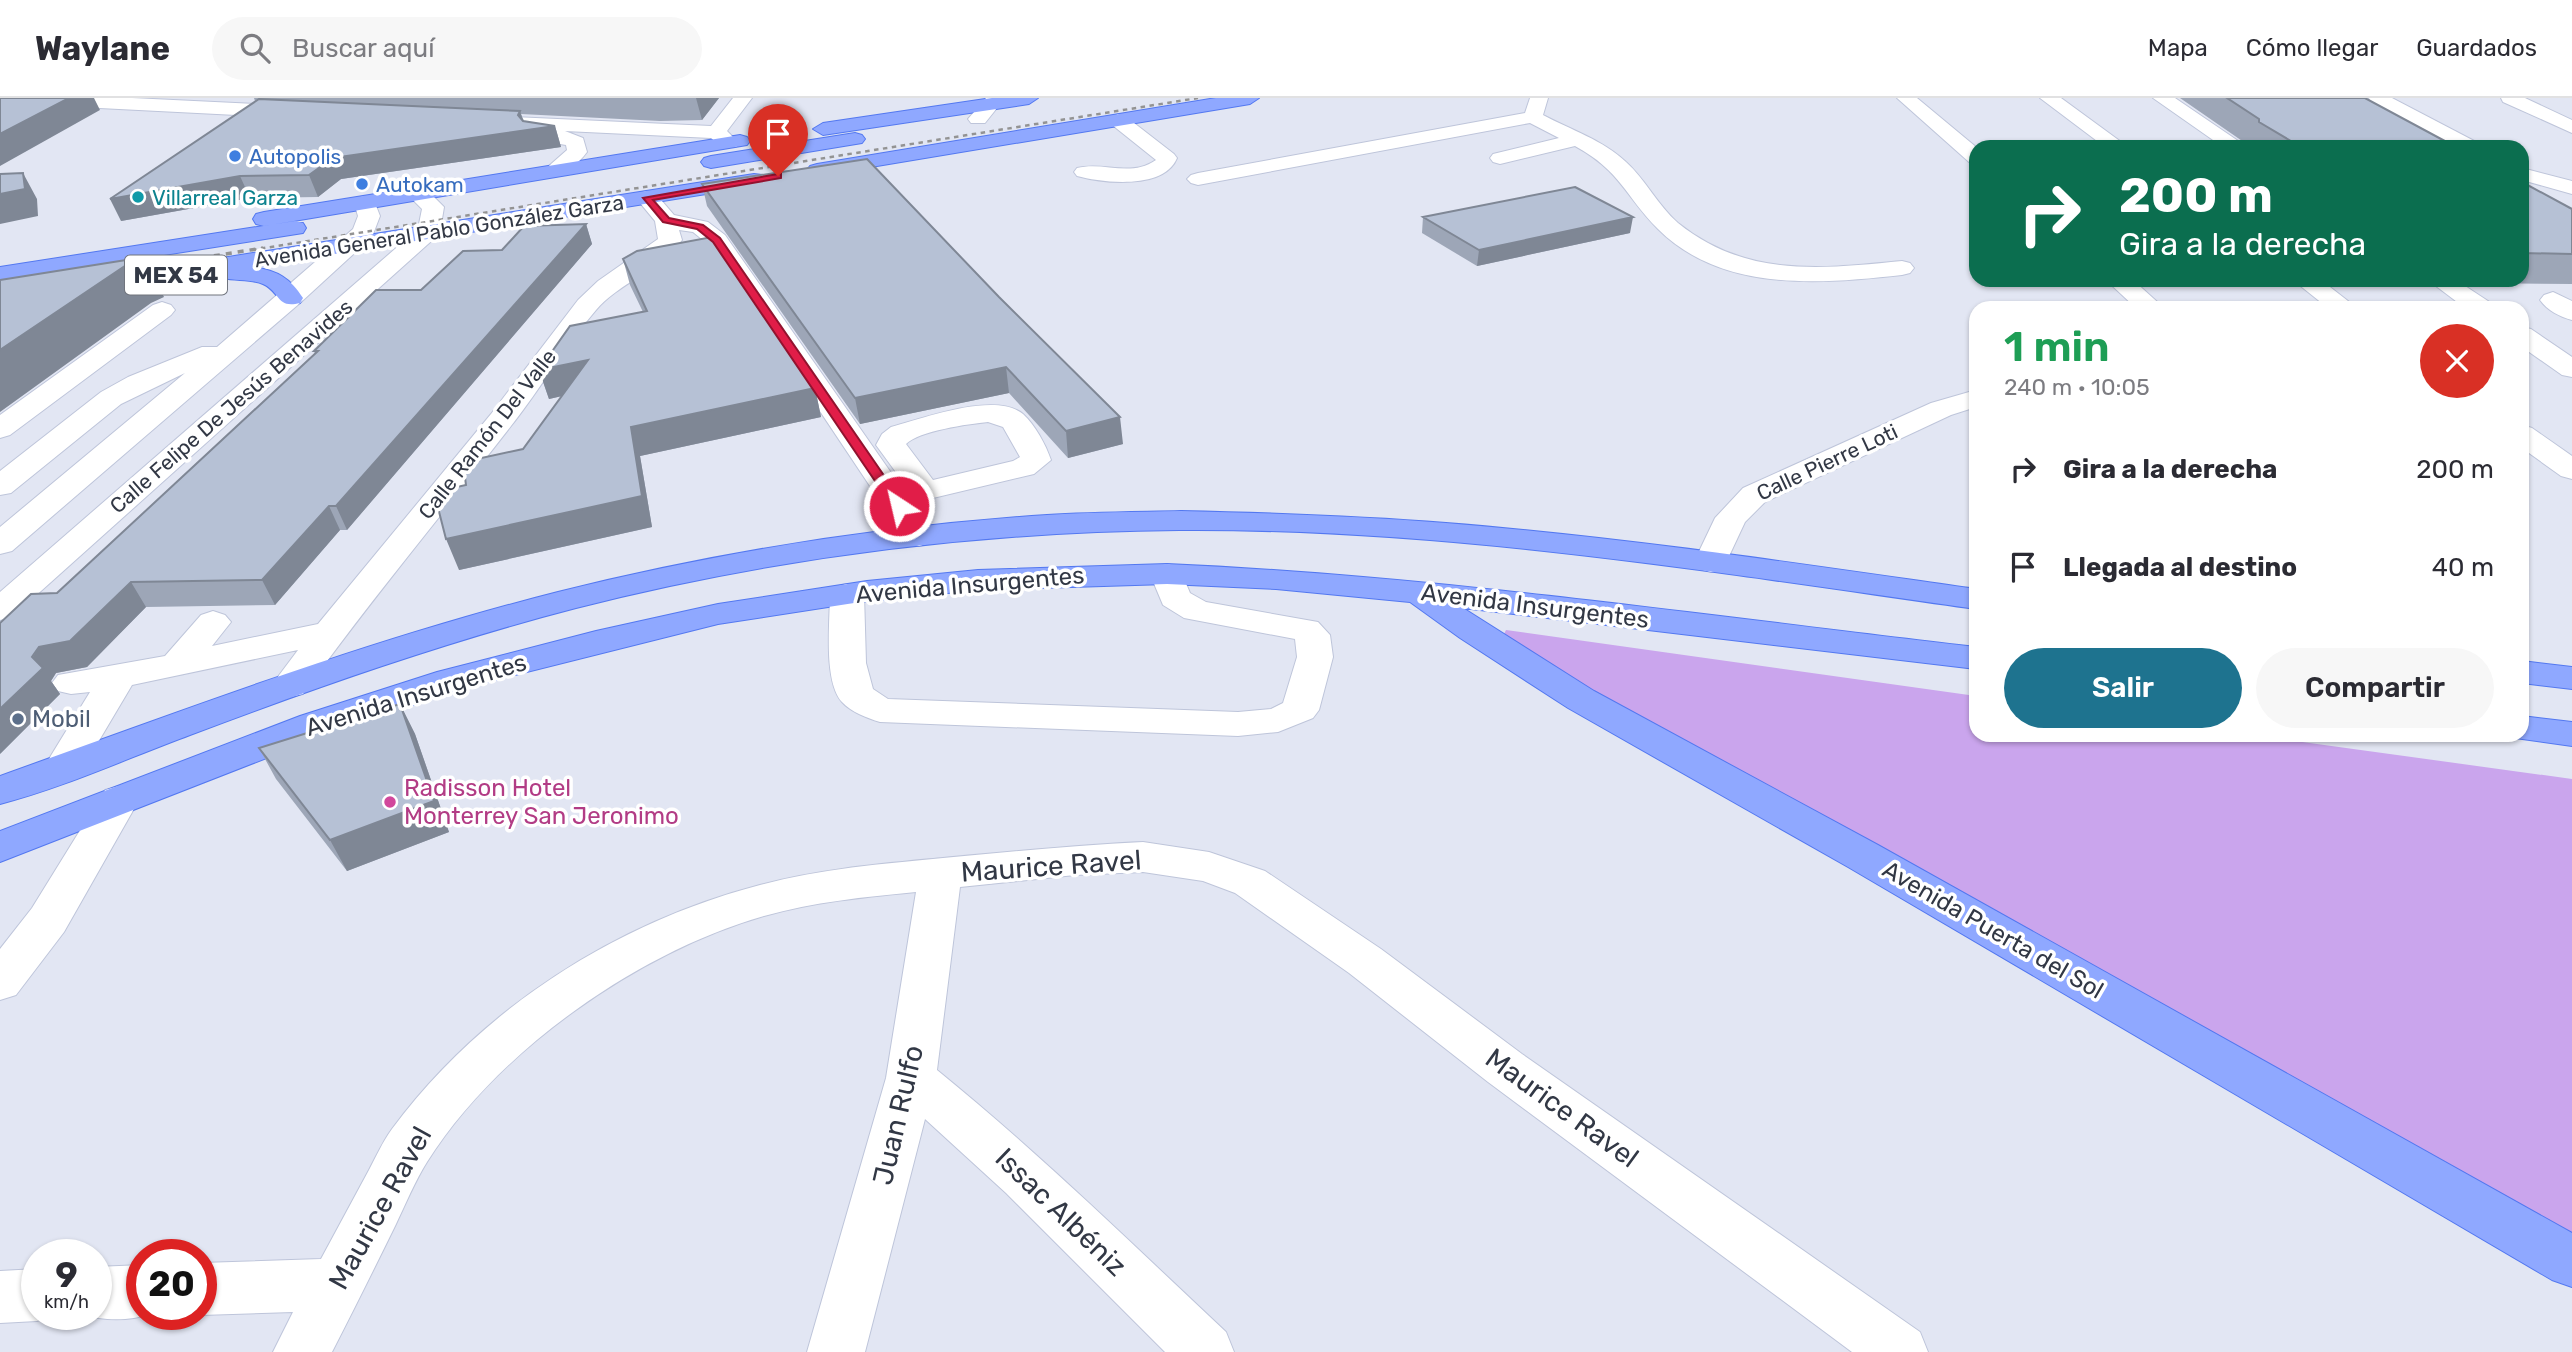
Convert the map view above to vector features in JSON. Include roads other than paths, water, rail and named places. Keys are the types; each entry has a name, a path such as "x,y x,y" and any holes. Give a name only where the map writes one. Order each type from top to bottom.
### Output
{"main road":[{"path":"795,173 1250,98"},
{"name":"Avenida General Pablo González Garza","path":"0,301 198,271 351,244 427,211 552,172 722,137 769,137 994,101 1037,103"},
{"name":"Avenida General Pablo González Garza","path":"427,211 978,119 1037,103"},
{"path":"427,211 489,190 741,148 769,137"},
{"name":"Avenida General Pablo González Garza","path":"0,261 367,210 657,209 768,178"},
{"name":"Avenida General Pablo González Garza","path":"0,274 367,210"},
{"path":"198,271 272,279 284,284 291,298"},
{"name":"Avenida Insurgentes","path":"0,791 290,686 517,613 691,572 919,536 1067,524 1327,524 1418,530 1711,562 1969,598"},
{"name":"Avenida Insurgentes","path":"0,847 314,725 450,680 718,614 846,594 978,580 1167,574 1276,579 1418,592 1969,657"},
{"name":"Avenida Puerta del Sol","path":"1418,592 1536,674 1794,817 2572,1262"},
{"path":"2545,675 2572,695"},
{"path":"2529,729 2572,734"}],"street":[{"path":"21,98 213,108 269,115"},
{"path":"213,108 231,98"},
{"path":"479,126 722,137 743,98"},
{"path":"1906,98 1969,152"},
{"path":"2049,98 2108,140"},
{"path":"2162,98 2226,140"},
{"path":"2378,98 2458,140"},
{"path":"2510,98 2572,127"},
{"path":"978,119 994,101"},
{"path":"0,107 315,117"},
{"path":"1198,179 1536,108 1576,140 1610,159 1635,182 1665,223 1691,244 1710,254 1758,272 1802,277 1902,268"},
{"path":"1084,172 1131,175 1148,172 1165,163 1167,158 1118,120"},
{"path":"552,172 577,152 574,132"},
{"path":"1500,158 1576,140"},
{"path":"2529,176 2572,188"},
{"path":"657,209 700,227 717,240 919,536"},
{"name":"Calle Ramón Del Valle","path":"290,686 328,633 503,417 589,303 606,286 666,246 670,240 657,209"},
{"name":"Calle Felipe De Jesús Benavides","path":"0,544 242,341 351,244 364,232 367,210"},
{"name":"Calle Felipe De Jesús Benavides","path":"0,610 427,211"},
{"path":"2126,287 2143,301"},
{"path":"2315,287 2334,301"},
{"path":"2450,287 2472,301"},
{"path":"0,429 162,310"},
{"path":"2529,340 2572,369"},
{"path":"0,486 111,398 138,383 242,341"},
{"name":"Calle Pierre Loti","path":"1711,562 1731,518 1754,495 1941,409 1969,400"},
{"path":"2529,440 2572,470"},
{"path":"894,498 926,491"},
{"path":"846,594 848,663 856,695 880,710 1238,724 1278,720 1300,710 1315,657 1312,635 1305,630 1196,611 1175,598 1167,574"},
{"path":"178,664 213,622"},
{"path":"71,683 118,677 328,633"},
{"path":"64,767 118,677"},
{"path":"0,982 48,920 119,800"},
{"name":"Maurice Ravel","path":"302,1352 408,1147 448,1095 497,1045 550,1003 633,953 722,913 760,901 831,886 1075,860 1143,857 1209,867 1250,882 1366,961 1505,1068 1899,1352"},
{"name":"Juan Rulfo","path":"836,1352 911,1078 940,874"},
{"name":"Issac Albéniz","path":"911,1078 976,1130 1046,1194 1205,1352"},
{"path":"217,1288 338,1284"},
{"path":"0,1297 21,1296"}],"railway":[{"path":"252,250 1198,98"},
{"path":"131,269 263,248"}],"place":[{"name":"Autopolis","path":"235,156"},
{"name":"Autokam","path":"362,184"},
{"name":"Villarreal Garza","path":"138,197"},
{"name":"Mobil","path":"18,719"},
{"name":"Radisson Hotel Monterrey San Jeronimo","path":"390,802"}]}
